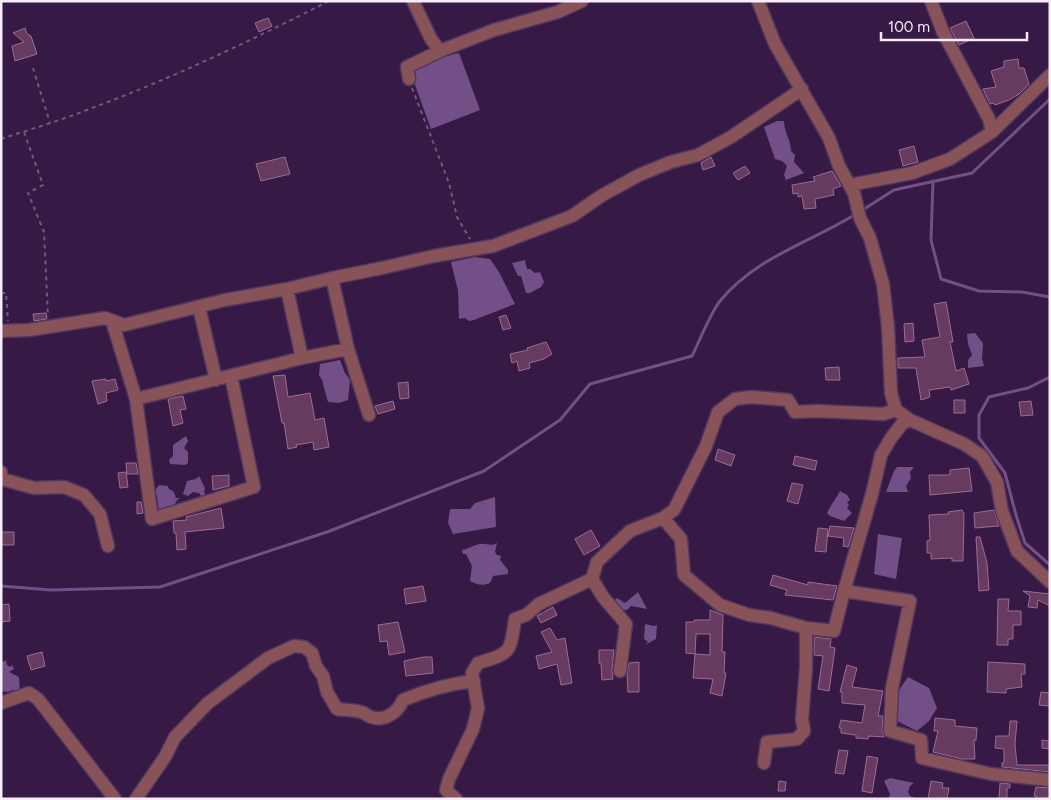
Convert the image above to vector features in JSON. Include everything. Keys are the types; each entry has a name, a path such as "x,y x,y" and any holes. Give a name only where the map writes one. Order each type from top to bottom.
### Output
{"street":[{"path":"413,1 431,39 440,51"},
{"path":"409,79 407,67 440,51 494,30 558,12 582,1"},
{"path":"758,1 775,44 829,138 839,166 854,193 860,218 870,238 883,284 888,327 891,393 896,410 910,420 964,444 982,456 997,482 1002,511 1016,551 1050,582"},
{"path":"931,1 944,32 989,119 992,132"},
{"path":"850,186 920,170 950,159 992,132 1050,75"},
{"path":"5,331 105,318 124,325 243,296 287,289 434,256 479,250 572,216 601,196 639,175 671,162 698,155 731,137 802,89"},
{"path":"332,278 348,349 369,414"},
{"path":"287,289 302,358"},
{"path":"199,307 216,380"},
{"path":"112,321 136,399 152,519 254,487 231,376"},
{"path":"136,399 302,358 348,349"},
{"path":"620,671 626,624 603,597 592,579 597,562 630,531 663,518 674,510 706,446 718,412 735,399 751,397 788,400 795,412 883,414 896,410"},
{"path":"663,518 681,539 684,575 720,605 749,615 771,618 806,628 834,631 881,455 902,424 910,420"},
{"path":"1,472 2,479 26,486 34,488 64,487 84,495 100,514 108,546"},
{"path":"456,799 446,790 473,729 478,708 472,673 478,663 503,655 512,644 516,619 539,604 592,579"},
{"path":"844,591 910,601 892,688 890,732 921,740 922,758 991,774 1050,780"},
{"path":"764,763 766,742 797,739 804,731 802,718 806,668 806,628"},
{"path":"136,799 165,756 175,737 208,703 268,658 294,646 304,647 312,653 316,666 323,676 327,692 337,709 362,712 371,717 383,718 393,714 400,708 403,700 427,690 448,684 474,681"},
{"path":"1,703 29,693 38,699 115,799"}],"path":[{"path":"1,139 92,108 153,84 329,1"},
{"path":"33,68 50,123"},
{"path":"409,79 449,183 457,217 479,250"},
{"path":"24,132 43,185 28,193 44,232 49,326"},
{"path":"1,293 6,293 5,331"}],"shaded area":[{"path":"459,53 480,110 431,129 411,74 415,67"},
{"path":"777,121 784,121 791,151 795,155 794,162 804,173 786,180 784,175 787,166 782,161 775,159 764,127"},
{"path":"475,257 490,259 499,272 515,304 469,321 465,318 459,319 458,291 451,262"},
{"path":"525,260 527,269 535,273 540,272 544,282 541,287 530,293 526,293 521,276 518,276 512,263"},
{"path":"975,333 983,343 982,359 984,366 968,368 968,360 972,355 967,334"},
{"path":"340,360 350,380 348,400 339,403 328,402 319,375 320,364"},
{"path":"186,436 188,441 184,448 188,452 188,463 185,465 170,464 169,460 173,456 173,445"},
{"path":"897,467 914,467 910,472 911,478 906,486 908,492 886,492 894,471"},
{"path":"199,476 205,488 206,496 202,497 199,493 193,492 188,496 183,494 187,481 196,479"},
{"path":"159,485 168,486 174,492 176,498 180,498 173,508 159,511 157,496 154,492"},
{"path":"840,491 847,495 850,500 847,502 849,505 847,508 852,513 844,521 827,513"},
{"path":"495,497 496,527 453,534 448,523 450,509 470,509 475,503"},
{"path":"878,534 902,538 896,579 874,574"},
{"path":"497,543 495,552 501,556 500,560 508,570 508,574 493,576 490,583 485,585 470,581 472,566 462,550 480,544 492,545"},
{"path":"638,592 647,609 631,606 627,610 620,610 613,602 617,598 625,603"},
{"path":"645,624 657,625 656,639 645,645 648,642 644,639"},
{"path":"6,660 7,665 10,667 12,665 14,669 9,672 19,677 20,692 18,693 14,690 1,691 1,663"},
{"path":"908,677 929,688 937,708 929,721 917,731 897,721 897,693"},
{"path":"890,778 914,783 910,786 908,792 910,796 917,799 888,799 890,794 884,781"}],"building":[{"path":"268,18 272,26 259,32 255,23"},
{"path":"966,21 974,38 959,45 950,28"},
{"path":"25,28 27,34 31,36 37,54 15,61 12,46 24,42 13,33"},
{"path":"1018,59 1019,68 1024,68 1029,84 1019,94 1009,100 995,105 994,103 990,104 983,89 996,87 991,71 1004,67 1004,61"},
{"path":"914,146 918,162 903,166 899,150"},
{"path":"285,157 290,174 261,181 256,164"},
{"path":"711,157 715,166 703,170 701,163"},
{"path":"745,166 750,173 738,180 733,173"},
{"path":"832,171 841,186 833,189 834,195 815,199 816,208 804,209 802,196 798,197 798,193 793,194 792,185 815,181 813,177"},
{"path":"946,302 953,342 950,342 956,371 964,368 969,384 951,390 950,387 929,390 930,397 921,400 916,368 898,368 898,358 925,357 922,340 940,337 934,304"},
{"path":"46,313 47,319 34,321 33,314"},
{"path":"506,315 511,328 503,330 499,317"},
{"path":"913,323 914,341 905,342 904,324"},
{"path":"546,342 552,354 544,359 529,363 530,368 519,371 517,361 512,363 510,354 528,350 527,348"},
{"path":"839,367 840,380 826,380 825,368"},
{"path":"285,375 288,397 310,393 315,420 324,418 329,447 314,450 313,442 296,445 297,447 288,449 273,376"},
{"path":"106,379 106,381 115,379 118,390 106,393 107,401 98,404 92,381"},
{"path":"408,382 409,398 400,399 398,383"},
{"path":"183,396 186,409 180,410 183,423 173,426 168,399"},
{"path":"954,400 965,400 965,413 954,413"},
{"path":"393,401 395,409 378,414 375,406"},
{"path":"1031,401 1033,415 1021,416 1019,402"},
{"path":"718,449 735,455 731,466 715,460"},
{"path":"795,456 817,461 815,470 793,465"},
{"path":"126,463 136,463 138,474 127,474"},
{"path":"969,468 972,491 930,495 929,475 950,475 950,470"},
{"path":"126,472 128,487 120,488 118,473"},
{"path":"229,475 229,486 213,490 212,476"},
{"path":"792,483 803,485 798,504 787,501"},
{"path":"137,502 141,502 143,513 137,514"},
{"path":"221,508 224,528 185,532 186,549 177,550 173,521 187,520 186,517"},
{"path":"962,510 964,514 963,561 952,561 952,558 931,559 931,553 927,553 927,541 930,540 929,515 949,514 948,512"},
{"path":"994,510 999,526 975,528 974,513"},
{"path":"830,526 854,528 848,547 843,546 844,538 828,536"},
{"path":"818,528 828,529 826,552 815,551"},
{"path":"591,530 600,546 584,555 575,539"},
{"path":"1,532 14,532 14,545 1,545"},
{"path":"976,537 980,537 987,563 989,590 979,591"},
{"path":"773,575 808,585 808,582 837,586 833,600 785,595 787,590 770,585"},
{"path":"423,586 426,601 406,604 404,589"},
{"path":"1023,591 1050,594 1050,606 1038,600 1037,608 1028,607 1030,596"},
{"path":"998,599 1009,599 1008,611 1021,611 1021,625 1013,625 1013,639 1008,639 1008,645 997,645"},
{"path":"9,604 10,621 1,622 1,605"},
{"path":"553,607 557,615 541,623 537,616"},
{"path":"710,610 723,615 722,652 725,652 724,673 726,673 722,696 710,693 713,679 693,678 695,654 686,653 686,622 710,620","holes":["696,634 710,634 710,655 695,654"]},
{"path":"398,622 405,652 389,655 387,641 380,642 378,625"},
{"path":"550,628 557,640 565,638 572,683 561,685 557,664 539,669 536,656 552,652 541,632"},
{"path":"814,637 831,639 830,647 835,648 829,691 818,689 823,656 814,655"},
{"path":"599,650 614,650 613,679 602,680"},
{"path":"42,652 45,666 31,670 27,656"},
{"path":"432,657 433,673 406,676 404,661"},
{"path":"639,662 639,692 628,692 627,674 629,663"},
{"path":"988,662 1025,664 1025,674 1021,674 1022,687 1006,689 1006,693 987,692"},
{"path":"847,665 857,668 852,687 883,691 878,716 883,716 882,731 884,737 869,736 868,739 856,738 856,735 841,733 841,728 839,728 841,720 862,723 865,705 842,703 842,692 840,692"},
{"path":"1041,692 1050,693 1050,706 1039,705"},
{"path":"935,718 955,720 955,726 977,728 976,740 974,740 975,759 962,759 933,752 938,731 934,731"},
{"path":"1010,721 1017,721 1015,744 1017,765 1050,765 1050,772 1002,767 1002,763 1004,763 1004,749 995,748 996,736 1009,736"},
{"path":"1042,740 1050,741 1050,749 1042,748"},
{"path":"839,750 848,751 844,774 835,773"},
{"path":"867,756 878,758 872,793 862,791"},
{"path":"779,781 786,782 785,791 778,791"},
{"path":"931,781 943,783 942,788 949,788 947,799 928,799"},
{"path":"1000,783 1010,784 1010,788 1007,788 1007,799 999,799"},
{"path":"1036,787 1050,788 1050,798 1036,799 1036,796 1034,796"}],"waterway":[{"path":"861,211 894,190 972,173 1050,99"},
{"path":"933,181 931,240 941,279 979,291 1022,292 1050,297"},
{"path":"1,586 51,590 160,587 327,532 484,471 560,420 590,384 692,356 716,306 734,286 766,262 856,214"},
{"path":"1050,377 1028,388 989,397 979,415 979,438 1005,473 1025,543 1050,565"}]}
